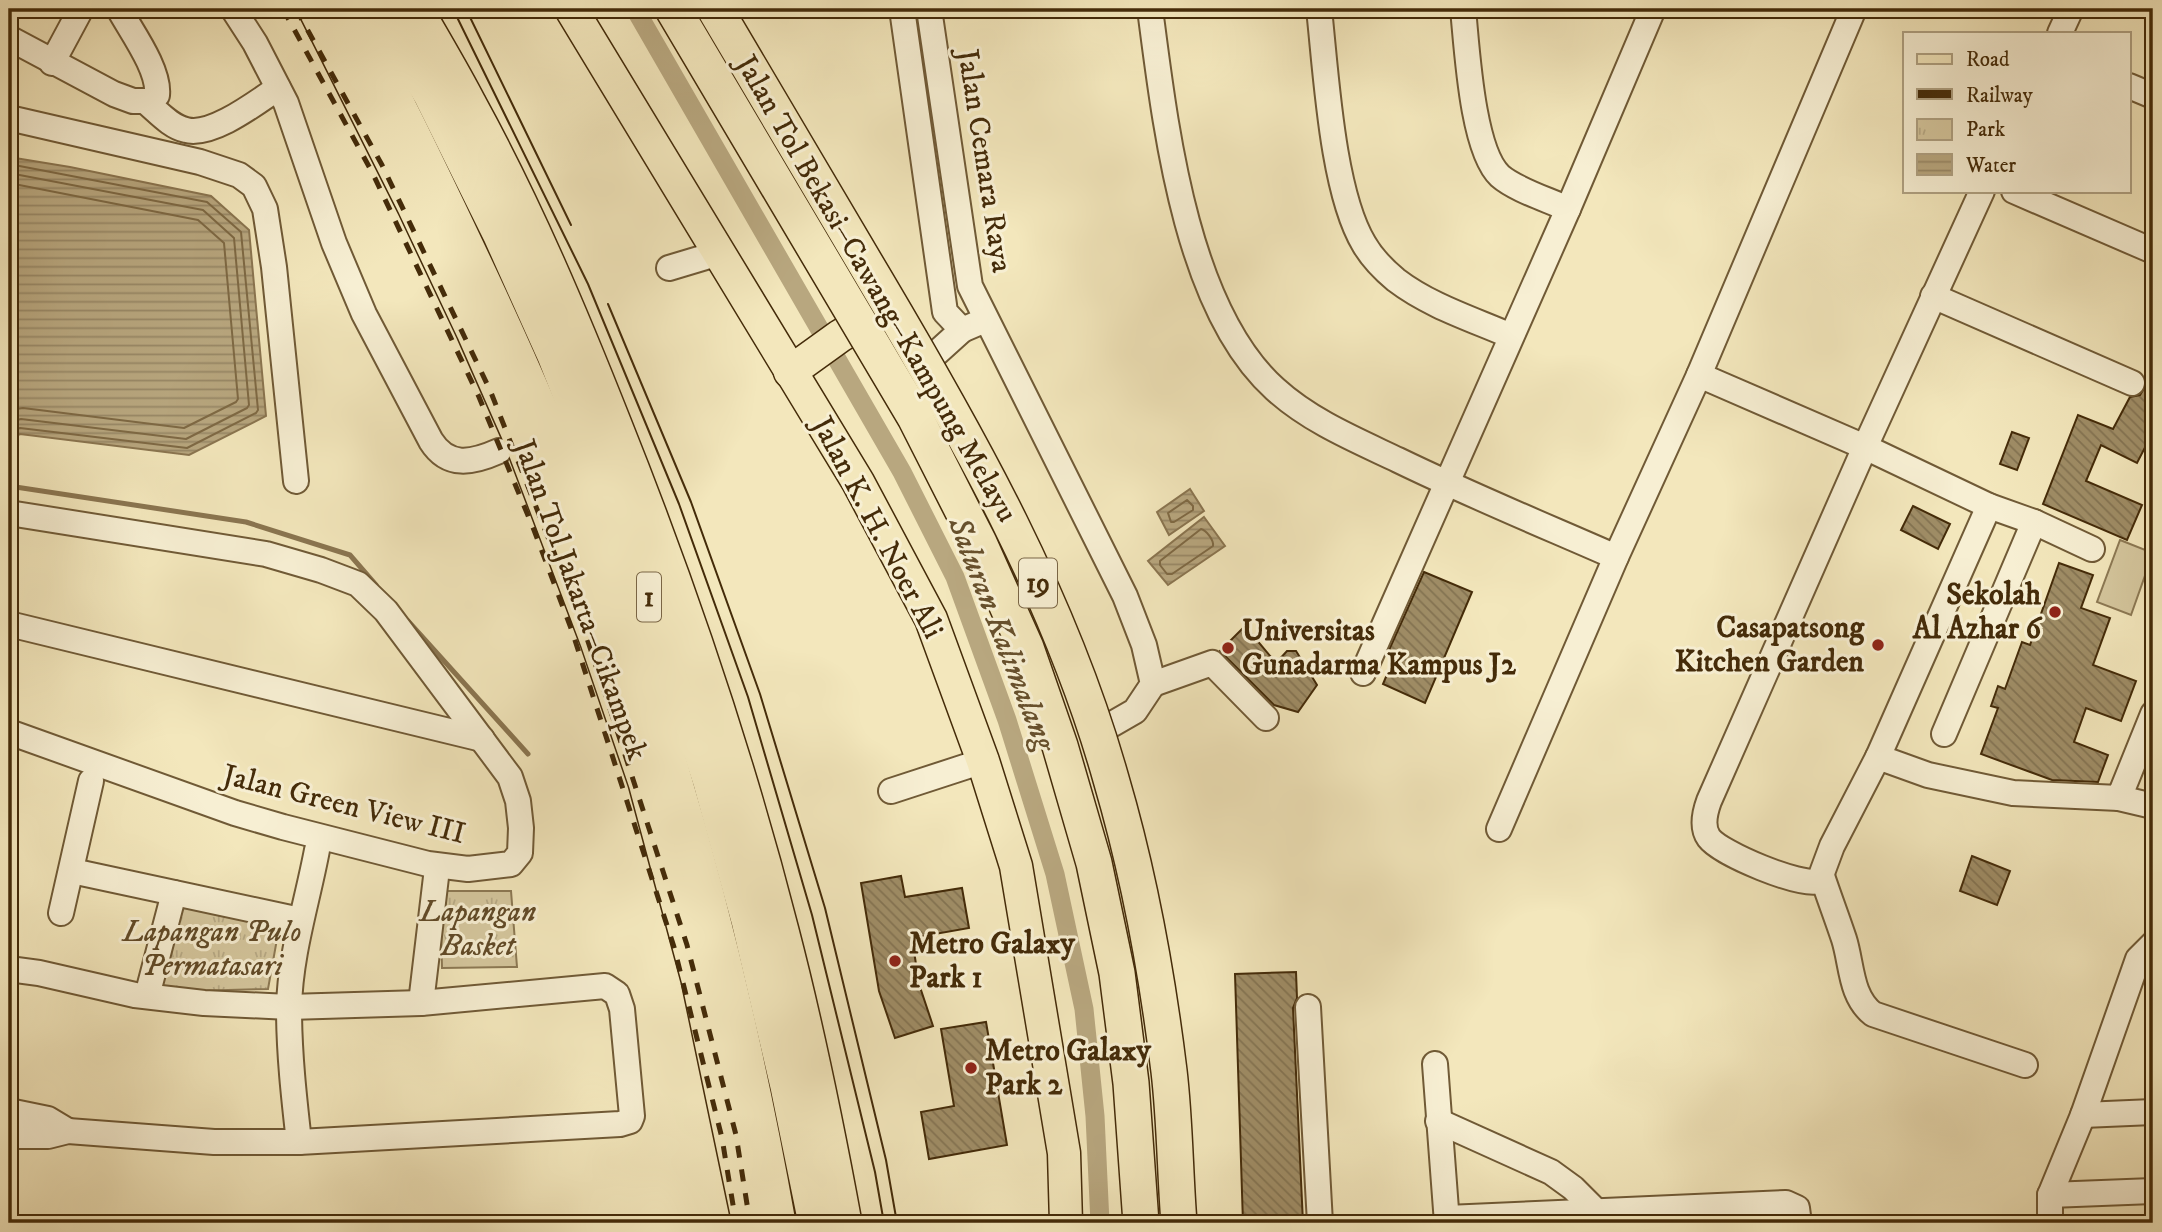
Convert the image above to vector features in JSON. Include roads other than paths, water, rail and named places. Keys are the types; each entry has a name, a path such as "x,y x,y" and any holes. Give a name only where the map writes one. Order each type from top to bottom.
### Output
{"highway":[{"name":"Jalan Tol Jakarta–Cikampek","path":"316,9 480,343 523,440 598,641 646,782 690,941 733,1133 750,1223"},
{"name":"1","path":"346,9 429,167 536,399 583,514 634,654 706,891 740,1032 778,1223"},
{"name":"1","path":"380,9 431,94 534,307 623,527 672,660 711,782 749,920 788,1086 816,1223"},
{"name":"1","path":"415,9 471,107 544,259 592,368 679,595 739,778 782,932 826,1124 844,1223"},
{"name":"Jalan Tol Bekasi–Cawang–Kampung Melayu","path":"673,9 915,417 979,543 1026,648 1060,746 1094,863 1117,973 1131,1083 1141,1223"},
{"name":"Jalan Tol Bekasi–Cawang–Kampung Melayu","path":"715,9 947,402 1013,526 1069,653 1111,777 1136,875 1156,982 1169,1073 1181,1223"}],"main road":[{"name":"Jalan K. H. Noer Ali","path":"571,9 719,253 796,368 931,619 984,761 1016,866 1063,1153 1066,1223"},
{"path":"728,9 995,470 1044,574 1076,652 1102,730 1141,875 1160,977 1174,1074 1181,1223"},
{"path":"796,368 840,336 899,301"}],"street":[{"path":"52,62 81,9"},
{"path":"119,9 157,83 156,97 146,102"},
{"path":"233,9 255,43 278,88 334,243 364,314 402,391 434,447 438,453 456,462 499,451"},
{"name":"Jalan Cemara Raya","path":"902,9 954,321"},
{"name":"Jalan Cemara Raya","path":"929,9 970,286 1125,596 1144,645 1153,684"},
{"path":"1150,9 1177,184 1203,272 1220,312 1239,345 1273,388 1345,435 1447,484 1616,557"},
{"path":"1319,9 1341,176 1350,211 1363,243 1394,279 1414,292 1511,336"},
{"path":"1463,9 1479,125 1494,169 1510,183 1568,209"},
{"path":"1363,673 1568,209 1653,9"},
{"path":"1499,829 1616,557 1699,375 1854,9"},
{"path":"2060,32 2071,9"},
{"path":"9,38 124,98 146,102 180,128 198,131 231,118 278,88"},
{"path":"2130,86 2153,96"},
{"path":"9,118 200,162 239,175 254,187 265,209 274,267 296,481"},
{"path":"1982,192 1865,447 1709,801 1704,823 1709,838 1736,856 1809,883 1819,881 1832,846 1878,757 1989,506"},
{"path":"2016,192 2153,251"},
{"path":"669,268 719,253"},
{"path":"1933,296 2132,383"},
{"path":"931,358 954,321 986,319"},
{"path":"1699,375 1865,447 1989,506 2034,522 2092,549"},
{"path":"9,513 265,554 358,584 386,611 450,701 482,739"},
{"path":"1944,734 2034,522"},
{"path":"9,624 482,739"},
{"path":"1102,730 1135,711 1153,684 1212,663 1266,718"},
{"path":"2119,799 2153,714"},
{"name":"Jalan Green View III","path":"9,732 235,813 428,864 468,869 511,864 518,856 520,846 520,813 514,788 498,759 482,739"},
{"path":"1878,757 1928,775 2012,793 2119,799 2153,806"},
{"path":"891,791 984,761"},
{"path":"61,913 91,781"},
{"path":"299,1142 289,1007 300,920 317,850"},
{"path":"72,871 300,920"},
{"path":"1822,876 1844,940 1855,988 1862,1004 1872,1014 2025,1065"},
{"path":"421,1003 436,877"},
{"path":"147,996 174,893"},
{"path":"2050,1223 2050,1195 2083,1115 2138,959 2153,944"},
{"path":"9,969 147,996 204,1003 289,1007 421,1003 593,986 608,987 617,994 622,1009 632,1119 620,1124 299,1142 214,1142 68,1131 48,1136 9,1136"},
{"path":"1308,1007 1320,1223"},
{"path":"1435,1064 1447,1221 1595,1210 1789,1203 1797,1208 1799,1223"},
{"path":"9,1111 48,1119 68,1131"},
{"path":"2083,1115 2153,1112"},
{"path":"1438,1121 1551,1172 1573,1188 1595,1210"},
{"path":"2050,1195 2153,1191"}],"water":[{"path":"9,157 211,196 249,230 266,416 189,455 20,434 9,440"},
{"path":"1190,489 1204,511 1169,535 1157,512"},
{"path":"1204,517 1225,546 1168,585 1148,561"}],"waterway":[{"name":"Saluran Kalimalang","path":"635,9 902,472 955,577 1007,720 1055,874 1084,1009 1095,1116 1100,1223"},
{"path":"9,486 246,522 350,555 376,585"},
{"path":"408,621 528,754"}],"tram line":[{"path":"453,9 588,284 679,504 748,697 812,915 875,1172 884,1223"},
{"path":"466,9 571,225"},
{"path":"608,304 691,502 760,694 825,908 886,1160 897,1223"}],"railway":[{"path":"283,9 372,172 479,397 572,631 674,947 722,1138 736,1223"},
{"path":"296,9 382,165 490,390 583,626 687,945 736,1135 750,1223"}],"place":[{"name":"Sekolah Al Azhar 6","path":"2055,612"},
{"name":"Casapatsong Kitchen Garden","path":"1878,645"},
{"name":"Universitas Gunadarma Kampus J2","path":"1228,648"},
{"name":"Metro Galaxy Park 1","path":"895,961"},
{"name":"Metro Galaxy Park 2","path":"971,1068"}],"park label":[{"name":"Lapangan Basket","path":"478,929"},
{"name":"Lapangan Pulo Permatasari","path":"212,949"}]}
